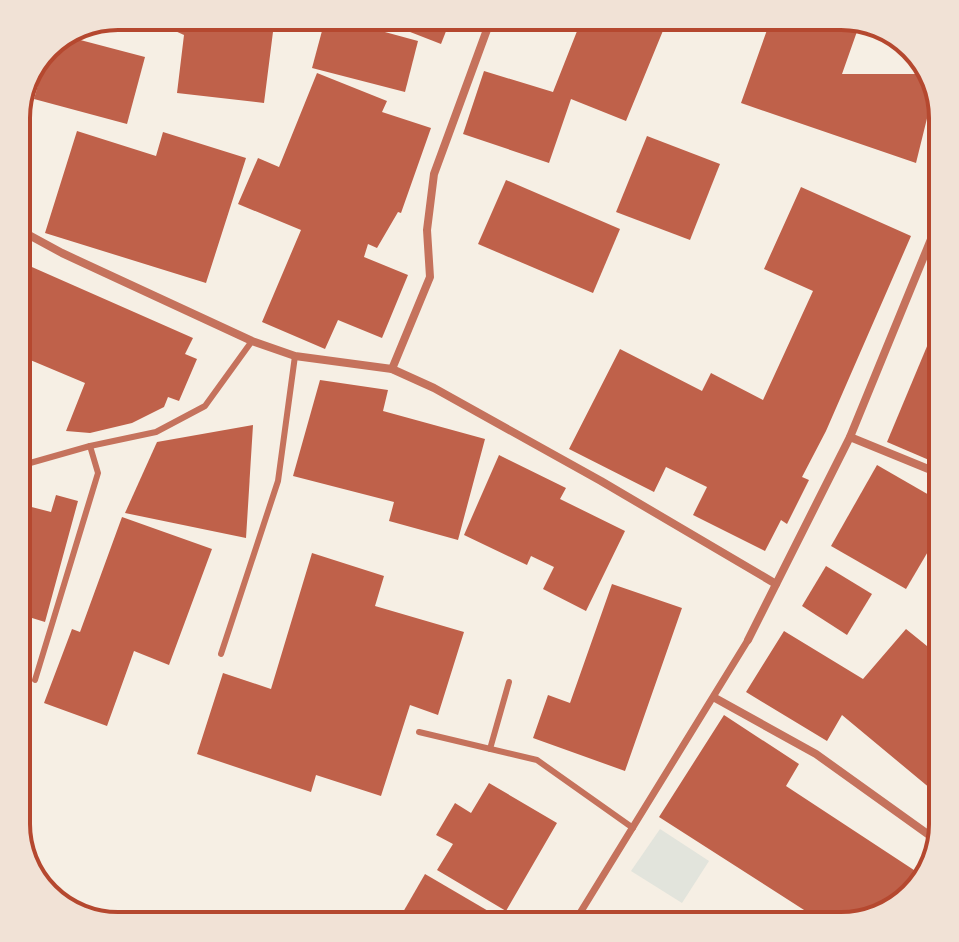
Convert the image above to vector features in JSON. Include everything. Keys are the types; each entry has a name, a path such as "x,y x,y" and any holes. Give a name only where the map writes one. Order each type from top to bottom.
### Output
{"street":[{"path":"392,369 430,277 427,230 434,174 487,30"},
{"path":"30,236 252,341 295,356 392,369 434,388 588,473 776,584"},
{"path":"581,912 748,640 850,437 929,244"},
{"path":"850,437 929,469"},
{"path":"715,698 816,754 928,834"}],"lane":[{"path":"30,463 156,432 205,406 252,341"},
{"path":"221,654 278,481 295,356"},
{"path":"35,680 98,473 90,446"},
{"path":"490,749 509,682"},
{"path":"419,732 537,760 633,828"}],"shaded area":[{"path":"660,829 709,861 682,903 631,871"}],"building":[{"path":"173,30 273,30 264,103 177,93 184,35"},
{"path":"322,30 378,30 418,41 405,92 312,68"},
{"path":"405,30 446,30 441,44"},
{"path":"577,30 663,30 626,121 571,99 549,163 463,134 484,71 553,92"},
{"path":"767,30 847,30 857,32 842,74 917,74 928,113 916,163 741,103"},
{"path":"79,40 145,57 127,124 34,99 45,69 56,56"},
{"path":"317,73 387,101 382,112 431,128 401,213 398,212 377,248 368,244 364,257 408,275 382,338 338,320 325,349 262,322 301,230 238,204 258,158 279,167"},
{"path":"77,131 156,156 163,132 246,158 206,283 45,233"},
{"path":"647,136 720,164 690,240 616,212"},
{"path":"506,180 620,229 593,293 478,244"},
{"path":"801,187 911,236 826,431 802,477 809,480 787,524 781,520 765,551 693,515 707,487 666,467 654,492 569,449 620,349 702,391 711,373 763,400 813,291 764,269"},
{"path":"30,266 193,338 185,354 197,359 179,401 168,397 164,407 132,423 90,433 66,431 85,383 30,360"},
{"path":"929,342 929,460 887,442"},
{"path":"320,380 388,390 383,411 485,439 458,540 389,521 394,502 293,476"},
{"path":"253,425 246,538 125,513 157,442"},
{"path":"499,455 566,488 560,499 625,531 586,611 543,589 554,567 531,556 527,565 464,535"},
{"path":"877,465 929,495 929,550 906,589 831,546"},
{"path":"56,495 78,501 45,622 32,618 30,625 30,507 51,512"},
{"path":"122,517 212,549 169,665 134,651 107,726 44,703 72,629 80,632"},
{"path":"312,553 384,576 375,606 464,632 438,715 410,705 381,796 316,775 311,792 197,754 223,673 271,689"},
{"path":"826,566 872,594 847,635 802,606"},
{"path":"612,584 682,608 625,771 533,738 548,695 570,703"},
{"path":"906,629 929,648 929,787 842,715 827,741 746,692 784,631 863,679"},
{"path":"724,715 799,764 786,786 915,871 899,890 875,905 841,912 807,912 659,817"},
{"path":"489,783 557,823 506,911 437,870 453,844 436,835 455,803 471,813"},
{"path":"425,874 490,912 403,912"}]}
